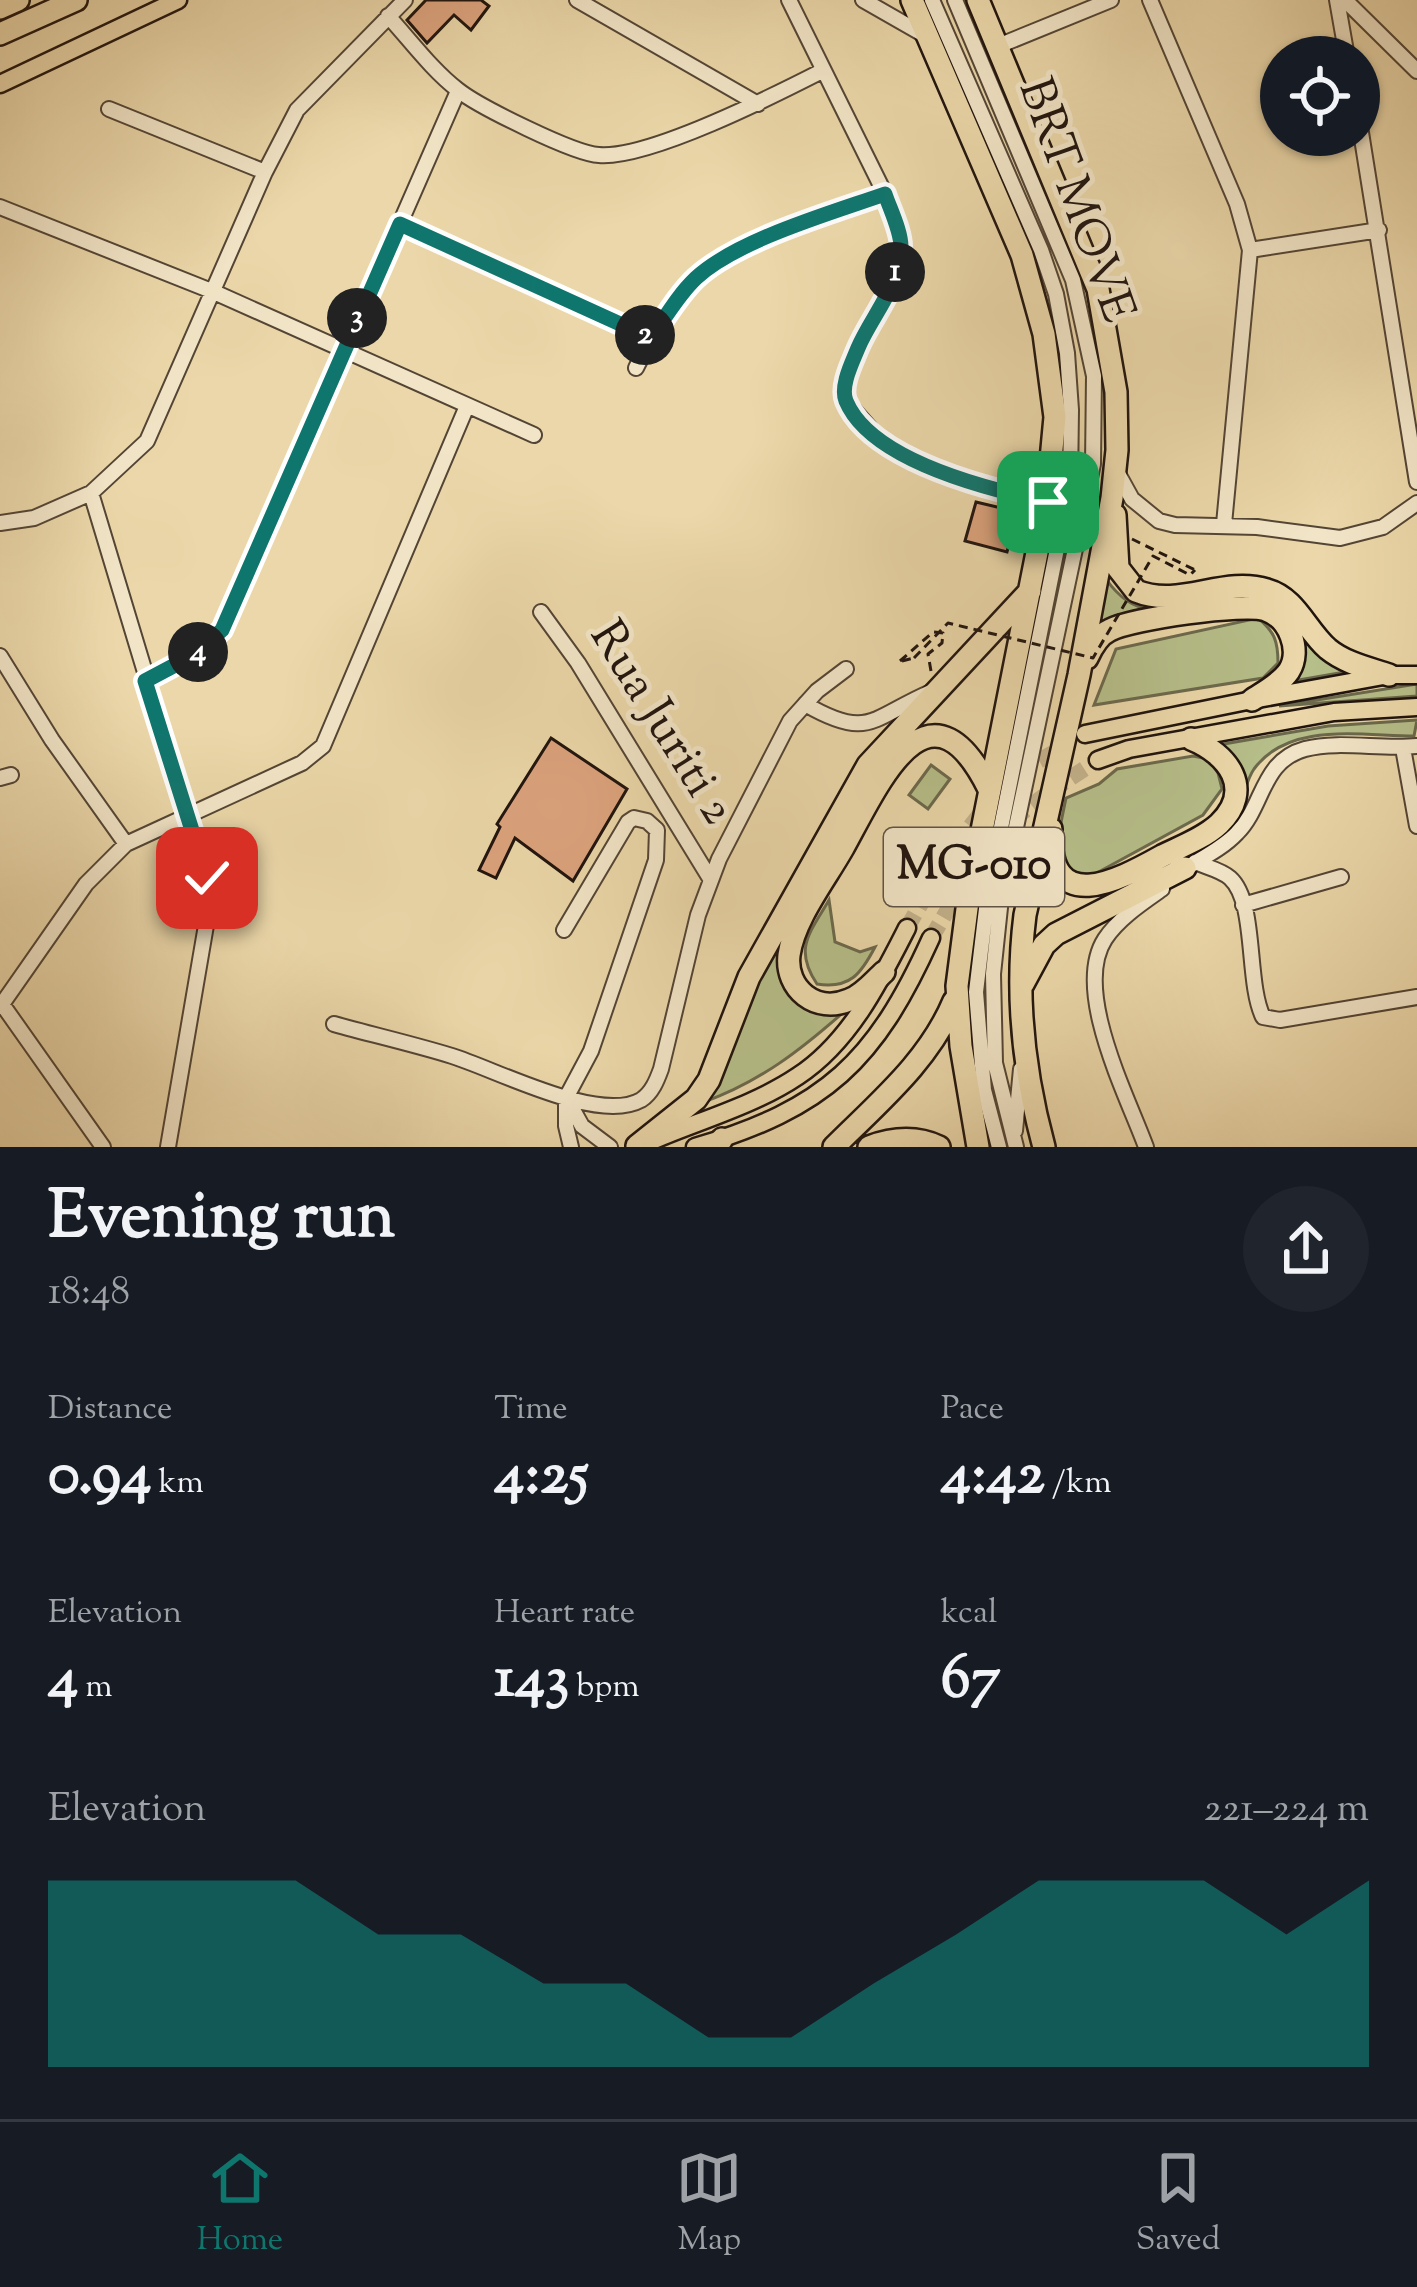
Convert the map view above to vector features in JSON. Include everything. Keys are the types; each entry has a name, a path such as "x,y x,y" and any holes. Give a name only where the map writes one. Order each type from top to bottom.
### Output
{"highway":[{"path":"0,8 18,0"},
{"path":"0,34 76,0"},
{"name":"MG-010","path":"912,0 1036,299 1055,417 1048,502 968,901 956,995 978,1147"},
{"name":"MG-010","path":"979,0 1098,289 1115,392 1112,498 1079,675 1025,914 1020,990 1023,1054 1044,1147"},
{"path":"1112,498 1119,534 1118,568 1136,591 1163,598 1232,587 1267,590 1287,600 1330,650 1349,662 1389,675"},
{"path":"637,1147 696,1099 709,1080 749,977 868,765 1030,590"},
{"path":"1079,675 1090,652 1110,629 1248,606 1270,611 1284,621 1294,651 1290,670 1252,700"},
{"path":"884,972 861,994 845,1003 830,1004 804,996 789,972 790,951 805,916 886,771 908,745 920,739 946,738 970,753 989,789"},
{"path":"1050,810 1051,842 1064,877 1084,886 1113,883 1215,828 1226,816 1235,787 1228,764 1221,754 1191,739"},
{"path":"1020,990 1044,945 1056,934 1190,866"},
{"path":"834,1147 923,1056 943,1028 956,995"},
{"path":"869,1147 900,1139 925,1140 939,1147"}],"main road":[{"path":"0,84 178,0"},
{"path":"1085,734 1389,675 1417,674"},
{"path":"1098,760 1130,749 1334,712 1417,707"},
{"path":"637,1147 770,1093 802,1074 868,1002 907,928"},
{"path":"695,1147 719,1143 820,1095 880,1034 905,996 931,938"}],"street":[{"path":"0,523 34,518 91,493 147,441 297,110 404,0"},
{"path":"577,0 758,104"},
{"path":"789,0 885,194 902,246 892,282 851,364 844,386 846,401 876,435 900,453 959,480 1048,502"},
{"path":"863,0 929,38"},
{"name":"BRT MOVE","path":"932,0 1041,250 1067,353 1073,458 988,892 979,972 979,1045 1009,1145"},
{"name":"BRT MOVE","path":"956,0 1073,280 1094,376 1093,464 1005,875 997,936 994,1063 1009,1145"},
{"path":"998,46 1111,0"},
{"path":"1150,0 1237,204 1250,250 1224,524"},
{"path":"1344,0 1346,36"},
{"path":"1344,0 1417,71"},
{"path":"388,16 458,91 598,156 632,152 758,104 822,71"},
{"path":"145,681 194,655 222,630 458,91"},
{"path":"109,109 265,172"},
{"path":"1366,156 1417,482"},
{"path":"636,368 682,292 699,275 771,236 885,194"},
{"path":"0,207 214,292 534,435"},
{"path":"1004,214 1041,250"},
{"path":"400,224 651,338"},
{"path":"1250,250 1379,230"},
{"path":"103,1147 1,1005 86,884 126,844 302,763 323,746 466,406"},
{"path":"1114,466 1132,499 1159,521 1354,537 1383,527 1417,503"},
{"path":"91,493 190,816 210,902 168,1147"},
{"name":"Rua Juriti 2","path":"541,612 578,663 711,880"},
{"path":"0,656 126,844"},
{"path":"334,1024 454,1056 566,1098 606,1104 639,1101 661,1069 698,915 711,880 790,722 846,669"},
{"path":"805,704 839,722 858,724 939,687"},
{"path":"1146,1147 1106,1037 1092,980 1106,938 1190,866 1235,836 1250,817 1265,778 1290,754 1317,747 1410,747 1417,826"},
{"path":"564,931 628,822 634,818 647,821 657,830 656,860 591,1051 566,1098 571,1147"},
{"path":"1190,866 1230,878 1243,905 1254,993 1263,1017 1280,1019 1417,997"},
{"path":"1243,905 1341,877"},
{"path":"1009,1145 1023,1054"},
{"path":"566,1098 582,1126 610,1147"}],"path":[{"path":"939,687 928,654 943,643 943,633 933,632 900,661 914,658 949,623 1093,658 1153,556 1190,574 1195,570 1119,534"}],"green space":[{"path":"1106,579 1124,599 1143,608 1182,606 1095,632"},
{"path":"1222,593 1264,594 1285,608 1313,646 1345,672 1293,681 1302,654 1296,627 1266,598 1239,594 1182,606"},
{"path":"1258,618 1272,633 1278,656 1278,663 1263,678 1094,705 1116,649"},
{"path":"1417,684 1417,696 1279,706"},
{"path":"1417,720 1414,736 1328,734 1286,744 1254,769 1235,812 1218,745 1328,726"},
{"path":"1193,756 1208,759 1222,789 1203,815 1093,875 1069,871 1057,842 1066,798 1099,784 1117,769"},
{"path":"931,765 950,779 928,809 909,795"},
{"path":"829,900 835,942 860,952 875,947 853,978 828,985 817,984 805,950"},
{"path":"781,940 781,974 846,1010 780,1063 704,1102 761,973"}],"building":[{"path":"426,0 481,0 489,6 471,30 454,15 427,43 407,20"},
{"path":"976,502 1018,512 1007,552 965,541"},
{"path":"551,738 627,789 573,881 515,838 496,878 479,870 500,827 497,824"}],"tunnel":[{"path":"1002,791 1033,764 1069,744"},
{"path":"931,938 974,866 1006,827 1098,760"},
{"path":"907,928 951,851 984,809"}],"route":[{"path":"207,878 145,681 194,655 222,630 400,224 651,338 682,292 720,261 771,236 885,194 902,246 892,282 851,364 844,386 846,401 876,435 900,453 959,480 1048,502"}]}
